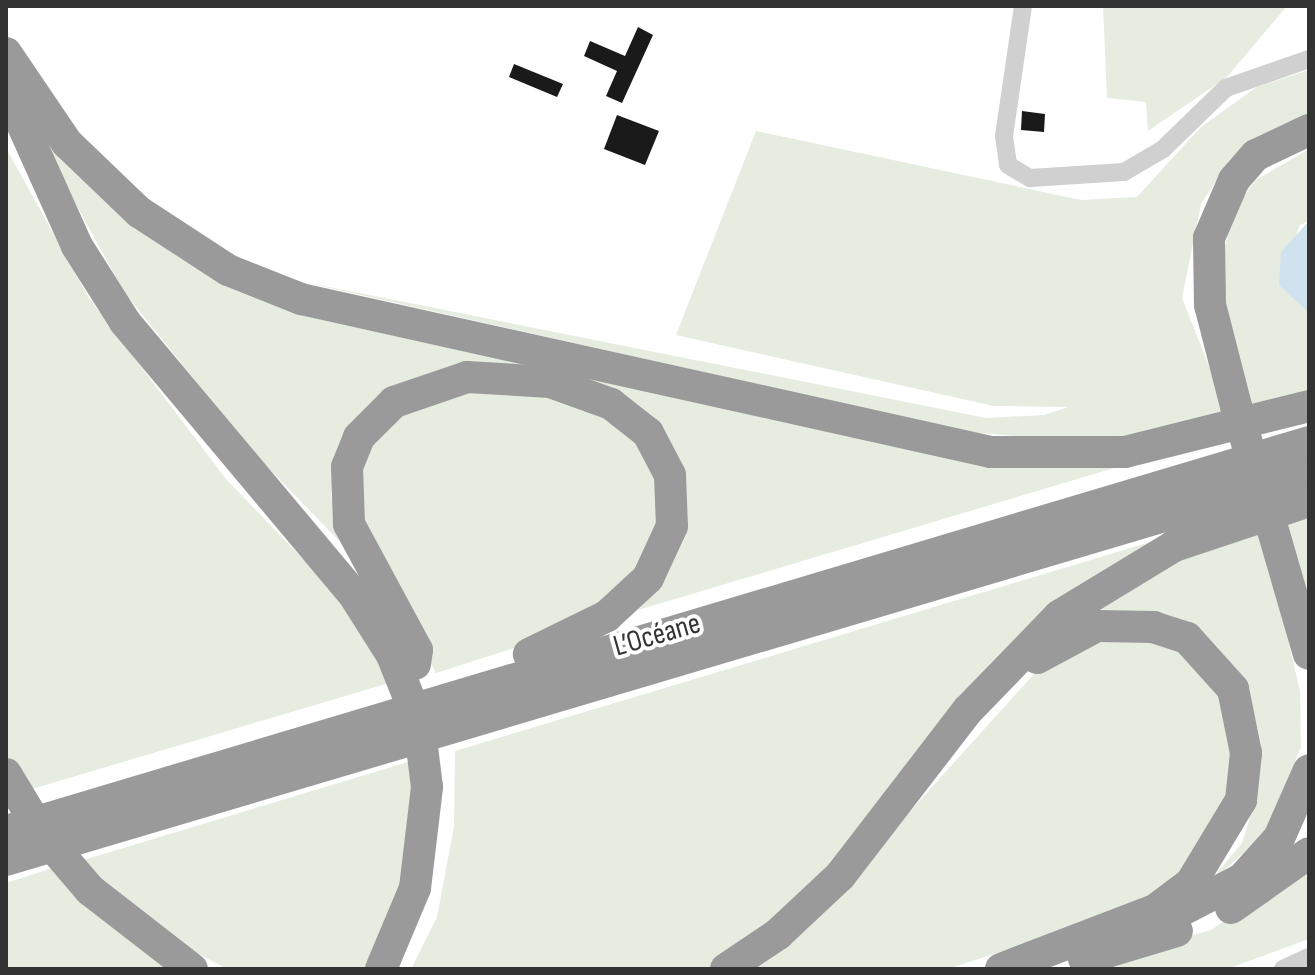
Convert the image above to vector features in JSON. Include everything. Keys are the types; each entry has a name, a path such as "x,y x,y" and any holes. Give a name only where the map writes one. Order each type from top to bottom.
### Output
{"highway":[{"path":"6,53 67,143 139,212 228,270 301,299 991,452 1125,452 1309,406"},
{"path":"6,88 102,287 260,486 408,655"},
{"path":"1309,130 1256,155 1234,180 1209,238 1210,305 1236,406 1309,654"},
{"path":"371,719 442,684 566,639 641,588 661,555 674,512 670,475 648,433 597,397 505,377 439,383 378,414 353,447 345,506 364,558 408,655 419,723 435,787 436,875 400,969"},
{"name":"L’Océane","path":"6,831 371,719 1309,442"},
{"name":"L’Océane","path":"6,860 1309,473"},
{"path":"726,969 778,934 840,876 952,733 1028,646 1113,579 1174,546 1309,501"},
{"path":"952,733 1052,646 1119,624 1187,638 1233,689 1242,717 1241,800 1191,883 1155,910 1001,969"},
{"path":"1016,969 1211,901 1279,838 1309,770"},
{"path":"6,774 43,835 90,890 192,969"},
{"path":"381,969 415,888 435,787"},
{"path":"1042,969 1201,923 1309,853"}],"street":[{"path":"1023,6 1004,136 1008,165 1030,178 1124,172 1163,149 1226,88 1309,59"},
{"path":"1283,969 1309,957"}],"shaded area":[{"path":"1103,6 1287,6 1227,77 1148,131 1146,102 1107,98"},
{"path":"1309,70 1309,117 1260,135 1229,161 1201,204 1182,298 1226,409 1172,435 1062,440 969,432 299,281 986,418 1044,415 1068,407 994,406 676,335 756,131 1081,200 1137,197 1201,127 1257,87"},
{"path":"21,104 188,259 801,421 1168,452 638,610 659,583 663,432 489,367 337,450 331,495 344,546 252,451 124,292"},
{"path":"6,148 89,298 226,479 326,583 396,681 25,791 6,756"},
{"path":"1309,149 1309,221 1300,225 1279,284 1309,313 1309,398 1249,416 1219,272 1233,211 1256,180"},
{"path":"452,390 581,400 638,440 658,473 663,506 649,556 602,607 517,647 436,673 374,557 355,499 359,454 384,421"},
{"path":"1309,516 1309,614 1282,524"},
{"path":"1262,530 1300,691 1301,747 1267,831 1202,891 1242,843 1257,795 1261,743 1252,705 1192,628 1053,633 1165,563"},
{"path":"1187,531 1130,556 843,865 717,969 411,969 437,917 454,827 455,751"},
{"path":"1089,638 1169,642 1217,682 1239,752 1208,853 1131,911 947,969 740,969 877,848 1043,664"},
{"path":"418,759 418,842 373,969 227,969 180,944 77,862"},
{"path":"1309,864 1309,939 1227,969 1076,969 1211,930"},
{"path":"59,866 177,969 6,969 6,883"}],"water":[{"path":"1309,221 1309,313 1279,285 1281,252"}],"building":[{"path":"638,27 653,35 622,103 606,96 617,71 584,56 590,41 625,56"},
{"path":"514,64 563,84 557,97 509,77"},
{"path":"1022,111 1045,114 1044,132 1021,130"},
{"path":"617,115 659,131 645,165 604,149"}]}
